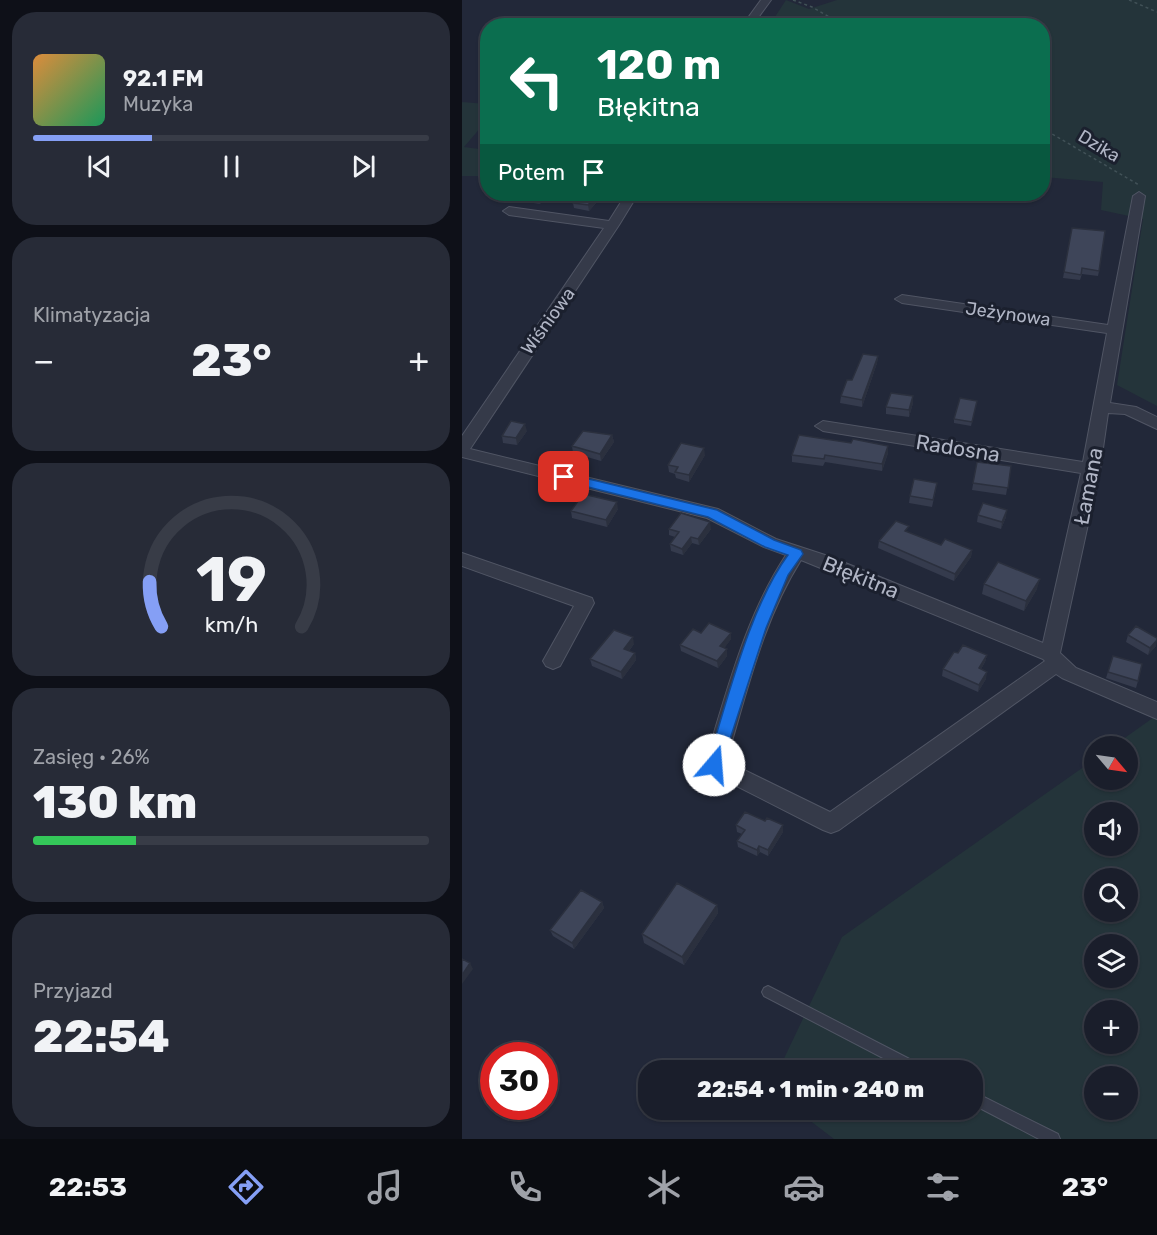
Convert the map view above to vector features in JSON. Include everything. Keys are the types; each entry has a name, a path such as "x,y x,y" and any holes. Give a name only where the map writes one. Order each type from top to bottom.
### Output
{"street":[{"path":"753,18 766,0"},
{"name":"Łamana","path":"1053,658 1092,469 1114,330 1140,192"},
{"name":"Wiśniowa","path":"462,450 628,201"},
{"path":"509,211 613,225"},
{"name":"Jeżynowa","path":"902,299 1114,330"},
{"path":"1101,409 1117,406 1157,424"},
{"name":"Radosna","path":"823,426 1092,469"},
{"name":"Błękitna","path":"462,450 712,513 770,543 796,554 822,561 1053,658"},
{"path":"796,554 782,573 759,628 714,765 831,823 1053,658 1077,677 1157,711"},
{"path":"462,559 585,603 553,661"}],"lane":[{"path":"768,992 900,1060"},
{"path":"983,1103 1053,1139"}],"path":[{"path":"793,0 831,18"},
{"path":"1129,0 1157,12"},
{"name":"Dzika","path":"1050,132 1088,153 1140,192"}],"shaded area":[{"path":"786,0 809,9 837,0 1157,0 1157,406 1117,385 1143,219 1101,210 1103,182 1050,178 1050,18 774,18"},
{"path":"462,102 480,103 480,128 464,147 480,149 480,176 462,176"},
{"path":"1157,715 1157,1139 834,1139 809,1120 983,1120 983,1060 783,1060 842,937 1084,767 1084,790 1138,790 1138,736 1127,736"}],"building":[{"path":"575,201 592,201 588,205 573,203"},
{"path":"1072,228 1105,231 1099,271 1082,268 1081,275 1064,272"},
{"path":"863,354 878,356 862,400 841,396 847,380 852,380"},
{"path":"891,393 913,396 909,410 886,407"},
{"path":"960,398 977,401 972,422 954,419"},
{"path":"511,421 525,424 516,438 502,436"},
{"path":"583,431 612,435 600,454 572,446"},
{"path":"799,435 851,443 853,439 888,446 882,464 825,455 824,459 792,455"},
{"path":"681,443 704,448 689,475 675,472 678,467 668,465"},
{"path":"977,462 1011,466 1008,488 973,483"},
{"path":"914,479 937,483 933,500 910,496"},
{"path":"583,494 617,502 606,520 571,511"},
{"path":"983,503 1007,510 1002,522 978,515"},
{"path":"681,513 710,522 698,539 691,537 682,549 670,544 679,532 669,529"},
{"path":"896,521 909,526 905,531 941,545 945,539 972,550 955,574 879,541"},
{"path":"998,562 1040,579 1026,601 984,584"},
{"path":"709,623 731,633 720,646 727,649 717,661 680,645 693,629 701,633"},
{"path":"1136,626 1157,638 1150,648 1128,635"},
{"path":"614,630 633,637 624,649 635,653 621,672 590,659"},
{"path":"963,645 987,655 979,668 987,672 979,685 943,669 954,652 958,653"},
{"path":"1113,656 1142,664 1138,681 1108,672"},
{"path":"745,812 765,821 767,818 783,825 768,850 759,846 757,850 737,841 745,830 736,825"},
{"path":"677,883 717,905 682,957 642,934"},
{"path":"581,890 602,902 572,943 550,930"},
{"path":"462,959 470,963 462,975"}],"route":[{"path":"564,477 712,513 796,554 782,573 759,628 714,765"}]}
